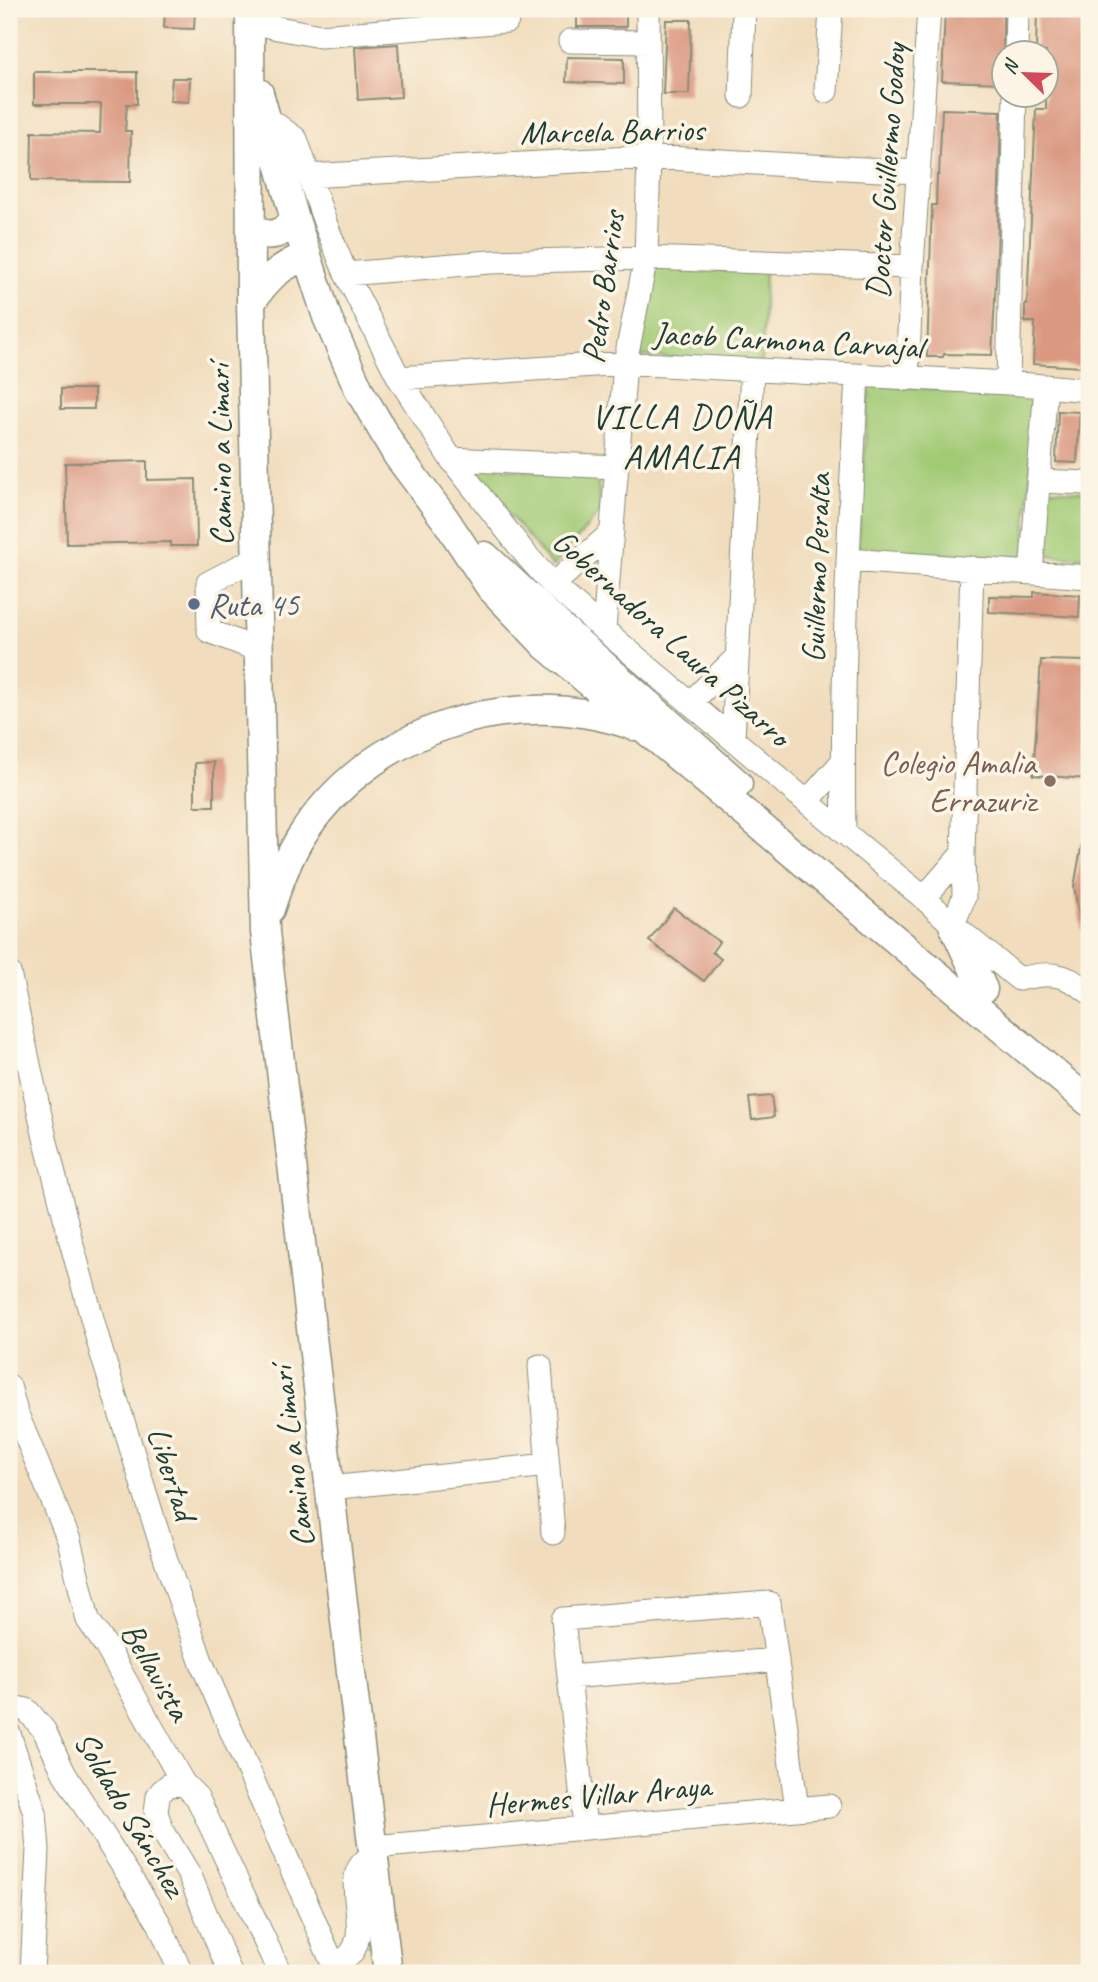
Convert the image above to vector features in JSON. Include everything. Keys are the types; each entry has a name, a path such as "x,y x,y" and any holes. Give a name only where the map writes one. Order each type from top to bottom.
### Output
{"main road":[{"name":"Camino a Limarí","path":"250,15 251,303 265,932 388,1973"},
{"name":"Gobernadora Laura Pizarro","path":"249,60 294,216 327,317 360,392 397,455 445,519 490,587 546,646 1089,1102"},
{"path":"251,226 261,233 273,235 284,231 294,216"},
{"path":"251,303 274,272 307,255"},
{"name":"Gobernadora Laura Pizarro","path":"445,519 564,630 736,783 1089,1077"},
{"name":"Camino a Limarí","path":"265,932 277,886 286,864 324,807 358,774 406,742 458,720 495,713 542,709 598,715 643,729"},
{"path":"643,729 736,783"},
{"path":"262,827 301,838"},
{"path":"953,925 983,989"}],"street":[{"name":"Pedro Barrios","path":"604,630 625,363 646,258 649,157 648,9"},
{"path":"741,96 744,9"},
{"path":"826,91 831,9"},
{"name":"Doctor Guillermo Godoy","path":"907,379 917,172 929,9"},
{"path":"1016,38 1017,9"},
{"path":"250,15 278,28 320,36 507,21"},
{"path":"570,41 648,42"},
{"path":"1008,383 1015,108"},
{"name":"Gobernadora Laura Pizarro","path":"266,117 296,139 307,176 346,274 399,378 451,459 502,526 553,585 1019,979 1043,973 1074,980 1089,992"},
{"name":"Marcela Barrios","path":"307,176 649,157 917,172"},
{"path":"346,274 490,262 646,258 912,267"},
{"name":"Jacob Carmona Carvajal","path":"399,378 625,363 1008,383 1089,390"},
{"path":"733,739 752,371"},
{"name":"Guillermo Peralta","path":"844,833 842,762 857,376"},
{"path":"1031,573 1046,386"},
{"path":"451,459 616,467"},
{"path":"1038,481 1089,484"},
{"path":"553,585 612,532"},
{"path":"257,558 208,583 208,595 209,631 258,650"},
{"path":"848,560 1089,577"},
{"path":"953,925 964,897 972,568"},
{"path":"690,703 737,657"},
{"path":"807,802 842,762"},
{"path":"924,898 963,853"},
{"name":"Libertad","path":"9,973 45,1138 72,1245 101,1351 158,1534 202,1664 336,1970"},
{"path":"540,1366 554,1533"},
{"name":"Bellavista","path":"9,1386 16,1412 69,1541 88,1620 106,1646 183,1783 197,1797 280,1973"},
{"path":"330,1488 548,1465"},
{"path":"585,1828 563,1619 769,1603 797,1809"},
{"path":"569,1677 777,1660"},
{"name":"Soldado Sánchez","path":"9,1712 12,1707 27,1710 44,1730 64,1773 159,1923 181,1973"},
{"path":"9,1734 35,1813 38,1849 32,1973"},
{"name":"Soldado Sánchez","path":"183,1783 169,1785 162,1791 158,1796 156,1812 162,1828 190,1876 230,1973"},
{"name":"Hermes Villar Araya","path":"373,1851 829,1806"},
{"path":"336,1970 351,1953 357,1941 355,1876 373,1851"}],"green space":[{"path":"652,267 765,271 762,362 635,356"},
{"path":"869,385 1036,394 1024,558 858,550"},
{"path":"467,464 598,479 600,512 553,567"},
{"path":"1049,489 1089,492 1089,558 1045,555"}],"building":[{"path":"165,9 195,9 194,29 164,28"},
{"path":"577,9 626,10 626,27 577,27"},
{"path":"945,9 1003,9 1003,38 990,38 990,83 942,81"},
{"path":"1037,9 1089,9 1089,259 1081,367 1033,364 1035,322 1025,322 1036,109 1060,108 1060,38 1036,38"},
{"path":"666,20 691,20 689,94 663,94"},
{"path":"398,44 401,97 358,100 355,47"},
{"path":"567,57 624,58 624,84 566,82"},
{"path":"34,72 137,72 137,104 127,104 125,131 131,131 130,182 31,181 32,132 100,133 101,104 34,104"},
{"path":"172,78 190,78 189,102 170,101"},
{"path":"942,109 1001,111 992,355 944,354 943,357 927,357 932,205 936,205"},
{"path":"61,389 94,389 94,409 61,409"},
{"path":"1058,411 1080,412 1077,463 1056,462"},
{"path":"147,461 147,480 196,479 197,546 171,546 171,542 67,544 65,463"},
{"path":"1034,592 1080,595 1079,617 989,612 989,596 1034,597"},
{"path":"1041,660 1089,661 1089,779 1033,775"},
{"path":"214,762 214,806 195,806 195,763"},
{"path":"1082,843 1089,844 1089,931 1082,931 1074,887"},
{"path":"674,908 719,942 712,952 721,959 704,981 649,941"},
{"path":"771,1096 774,1117 752,1120 749,1098"}],"place":[{"name":"Ruta 45","path":"194,604"},
{"name":"Colegio Amalia Errazuriz","path":"1050,781"}],"district":[{"name":"VILLA DOÑA AMALIA","path":"682,436"}]}
